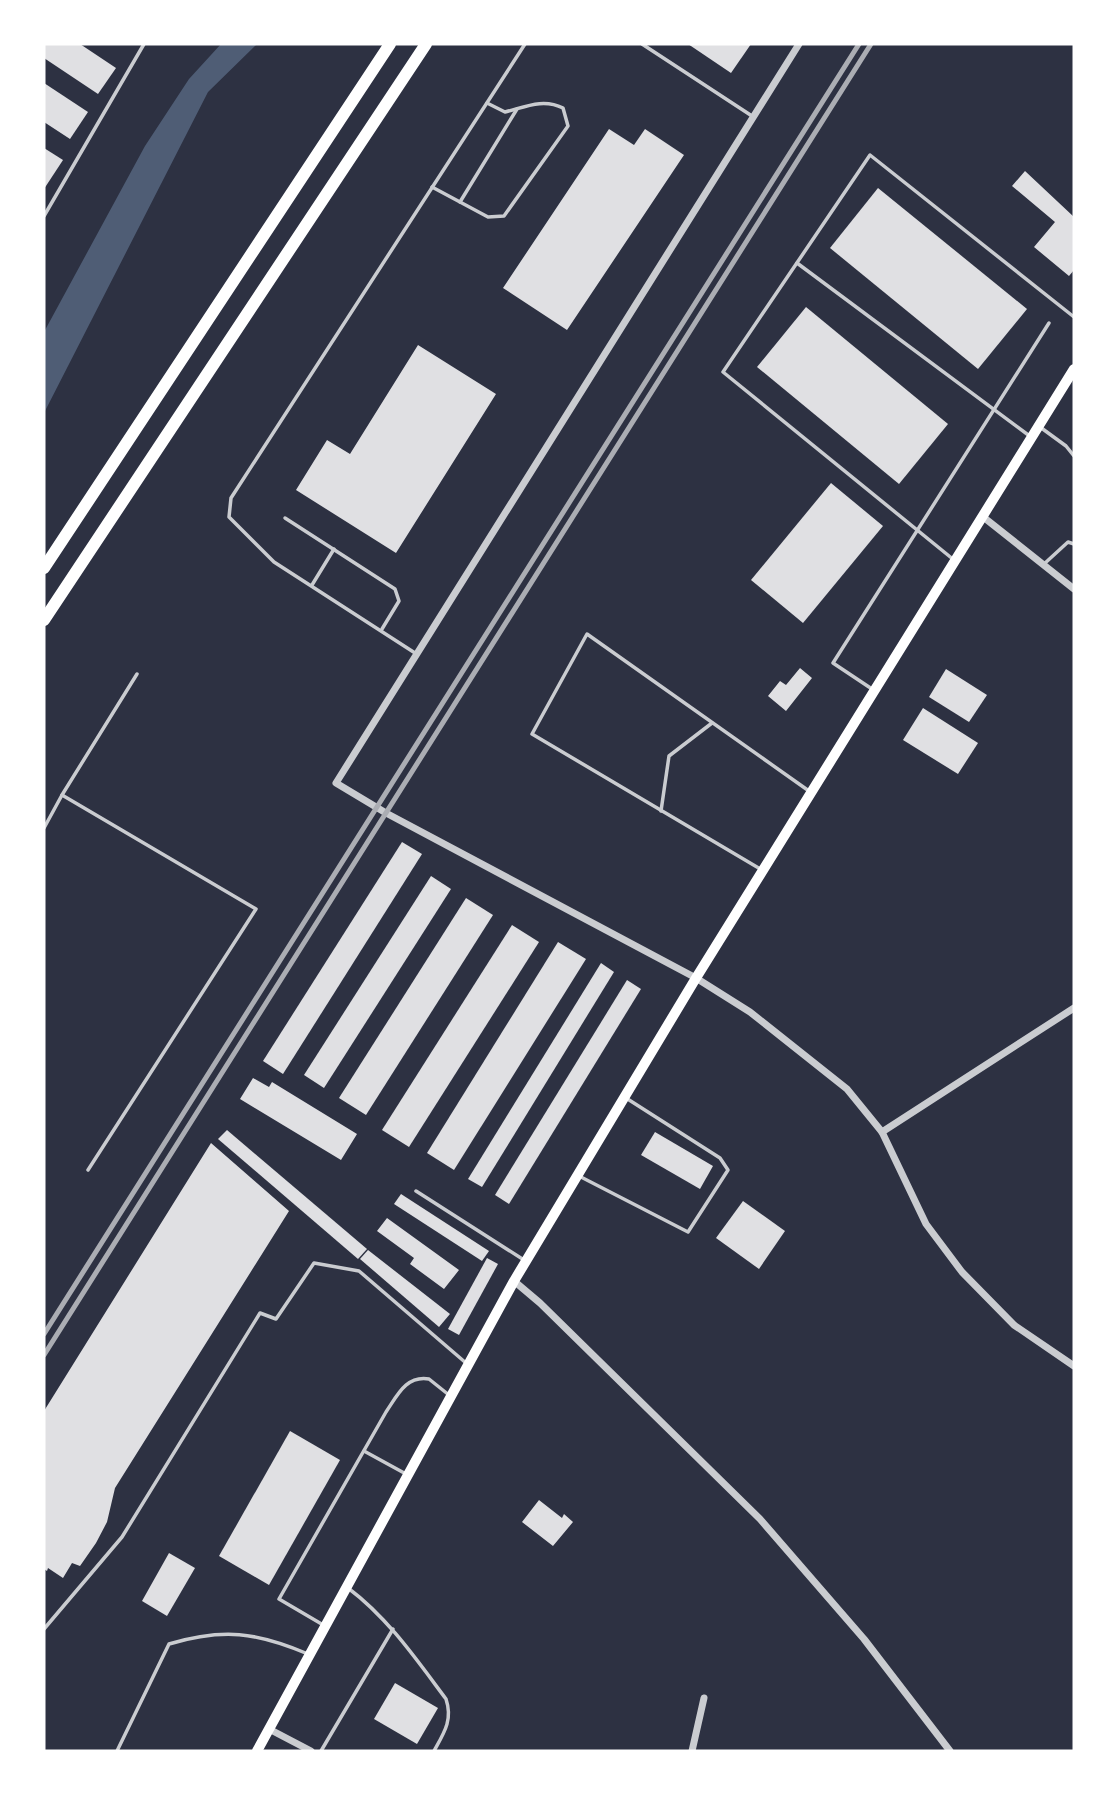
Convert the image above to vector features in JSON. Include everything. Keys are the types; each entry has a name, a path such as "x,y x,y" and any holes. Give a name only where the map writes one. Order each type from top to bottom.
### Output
{"highway":[{"path":"44,568 390,44"},
{"path":"44,621 426,44"}],"main road":[{"path":"257,1751 514,1281 762,870 1074,369"}],"street":[{"path":"799,44 336,783 386,813 696,978 750,1012 847,1089 881,1132 926,1224 962,1272 1014,1325 1074,1366"},
{"path":"982,516 1074,589"},
{"path":"881,1132 1074,1008"},
{"path":"514,1281 540,1303 760,1519 864,1640 950,1751"},
{"path":"692,1751 704,1698"},
{"path":"269,1729 311,1751"}],"lane":[{"path":"44,216 144,44"},
{"path":"415,653 274,562 229,517 231,498 526,44"},
{"path":"642,44 754,118"},
{"path":"432,187 488,217 505,216 568,126 564,108 553,103 541,103 505,112 487,103"},
{"path":"460,202 517,109"},
{"path":"954,560 723,372 870,155 1074,317"},
{"path":"797,263 1031,438"},
{"path":"874,690 833,663 1049,323"},
{"path":"1038,426 1066,446 1074,456"},
{"path":"285,518 398,594 399,601 382,630"},
{"path":"1044,565 1060,547 1068,542 1074,544"},
{"path":"312,585 334,549"},
{"path":"762,870 532,734 587,634 811,792"},
{"path":"44,828 137,674"},
{"path":"661,811 670,756 712,723"},
{"path":"62,795 256,909 88,1170"},
{"path":"578,1175 688,1232 728,1170 720,1158 624,1097"},
{"path":"416,1191 526,1261"},
{"path":"44,1629 122,1537 260,1313 276,1319 314,1263 359,1271 468,1364"},
{"path":"325,1626 279,1599 386,1412 412,1380 429,1379 451,1396"},
{"path":"364,1451 408,1475"},
{"path":"346,1587 368,1603 393,1629 446,1699 450,1711 447,1727 434,1751"},
{"path":"321,1751 393,1629"},
{"path":"117,1751 169,1644 204,1634 244,1632 309,1655"}],"water":[{"path":"221,44 257,44 208,92 44,413 44,332 145,146 189,79"}],"building":[{"path":"44,44 80,44 116,68 98,94 44,58"},
{"path":"688,44 751,44 731,73"},
{"path":"44,83 88,112 70,139 44,122"},
{"path":"609,129 634,145 645,129 684,155 567,330 503,288"},
{"path":"44,148 63,160 44,189"},
{"path":"1025,171 1074,217 1074,270 1069,276 1034,247 1055,222 1012,186"},
{"path":"878,188 1027,309 978,369 830,248"},
{"path":"806,307 948,424 899,484 757,367"},
{"path":"418,345 496,394 396,553 296,490 327,440 350,454"},
{"path":"831,483 883,526 803,623 751,580"},
{"path":"800,668 812,678 786,711 768,696 780,681 786,685"},
{"path":"946,669 987,695 969,722 929,697"},
{"path":"923,708 978,743 958,774 903,740"},
{"path":"402,842 422,854 283,1074 263,1061"},
{"path":"431,876 451,889 324,1088 304,1075"},
{"path":"466,898 493,915 366,1115 339,1098"},
{"path":"512,925 539,942 409,1147 382,1130"},
{"path":"558,942 586,959 454,1170 427,1153"},
{"path":"601,963 614,972 482,1187 468,1179"},
{"path":"627,980 641,989 509,1204 495,1195"},
{"path":"253,1078 269,1087 272,1082 357,1134 341,1160 240,1099"},
{"path":"227,1130 367,1249 358,1259 218,1139"},
{"path":"655,1132 713,1166 700,1189 641,1155"},
{"path":"211,1143 289,1211 115,1488 107,1522 96,1543 80,1566 72,1563 63,1578 48,1568 47,1571 44,1569 44,1411"},
{"path":"401,1194 489,1251 482,1261 394,1204"},
{"path":"743,1201 785,1231 759,1269 716,1238"},
{"path":"387,1218 459,1270 444,1289 410,1264 414,1258 377,1231"},
{"path":"368,1250 450,1314 439,1327 360,1259"},
{"path":"487,1258 498,1264 459,1335 448,1329"},
{"path":"290,1431 340,1460 269,1585 219,1556"},
{"path":"539,1500 562,1518 564,1514 573,1522 553,1546 522,1522"},
{"path":"169,1553 195,1568 167,1616 142,1601"},
{"path":"395,1683 438,1708 417,1744 374,1719"}],"railway":[{"path":"44,1334 859,44"},
{"path":"44,1355 871,44"}]}
